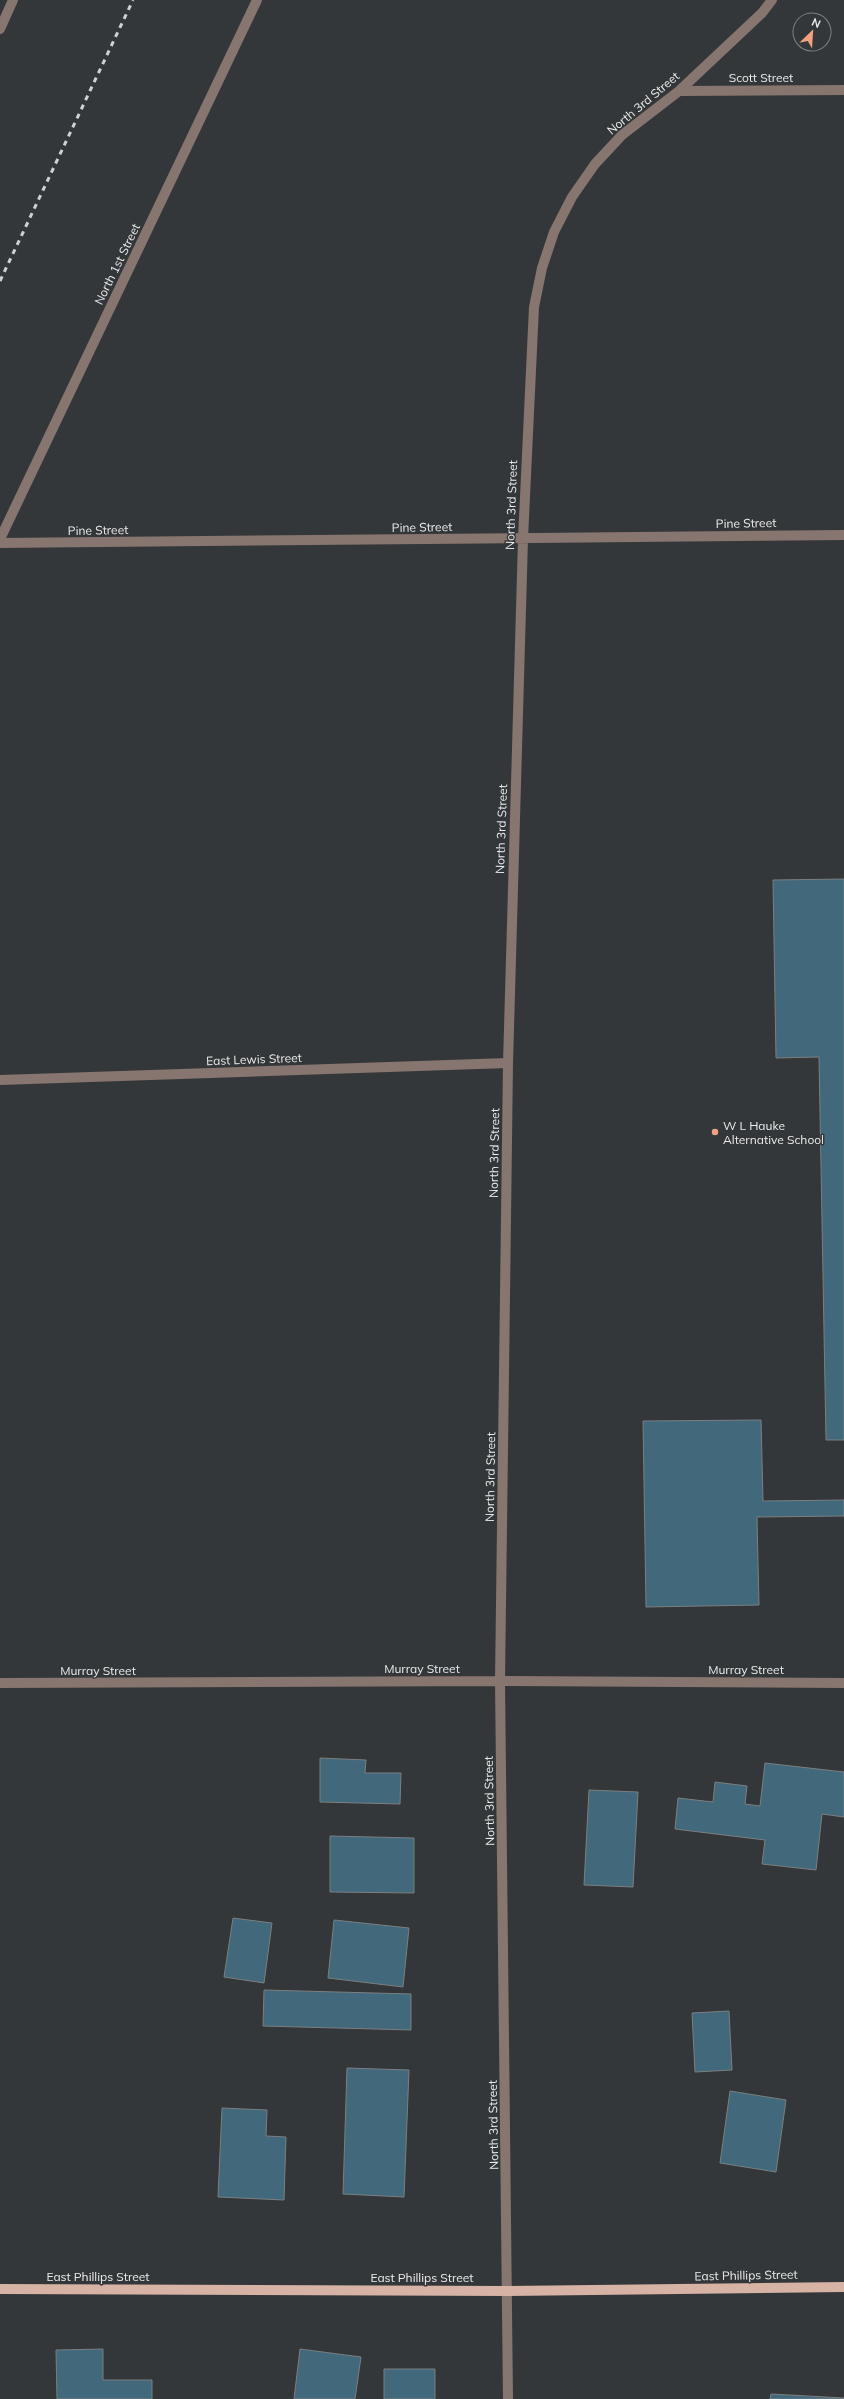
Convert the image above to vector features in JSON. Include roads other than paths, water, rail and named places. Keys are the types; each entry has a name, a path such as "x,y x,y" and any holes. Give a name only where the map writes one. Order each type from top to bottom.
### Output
{"main road":[{"name":"East Phillips Street","path":"0,2289 508,2291 844,2288"}],"street":[{"path":"0,29 13,0"},
{"name":"North 1st Street","path":"0,539 257,0"},
{"name":"North 3rd Street","path":"508,2399 508,2291 500,1681 508,1063 523,539 534,307 542,268 554,232 572,197 595,164 622,135 678,91 762,13 772,0"},
{"name":"Scott Street","path":"678,91 844,90"},
{"name":"Pine Street","path":"0,544 844,535"},
{"name":"East Lewis Street","path":"0,1080 508,1063"},
{"name":"Murray Street","path":"0,1683 500,1681 844,1683"}],"railway":[{"path":"0,281 133,0"}],"place":[{"name":"W L Hauke Alternative School","path":"715,1132"}]}
